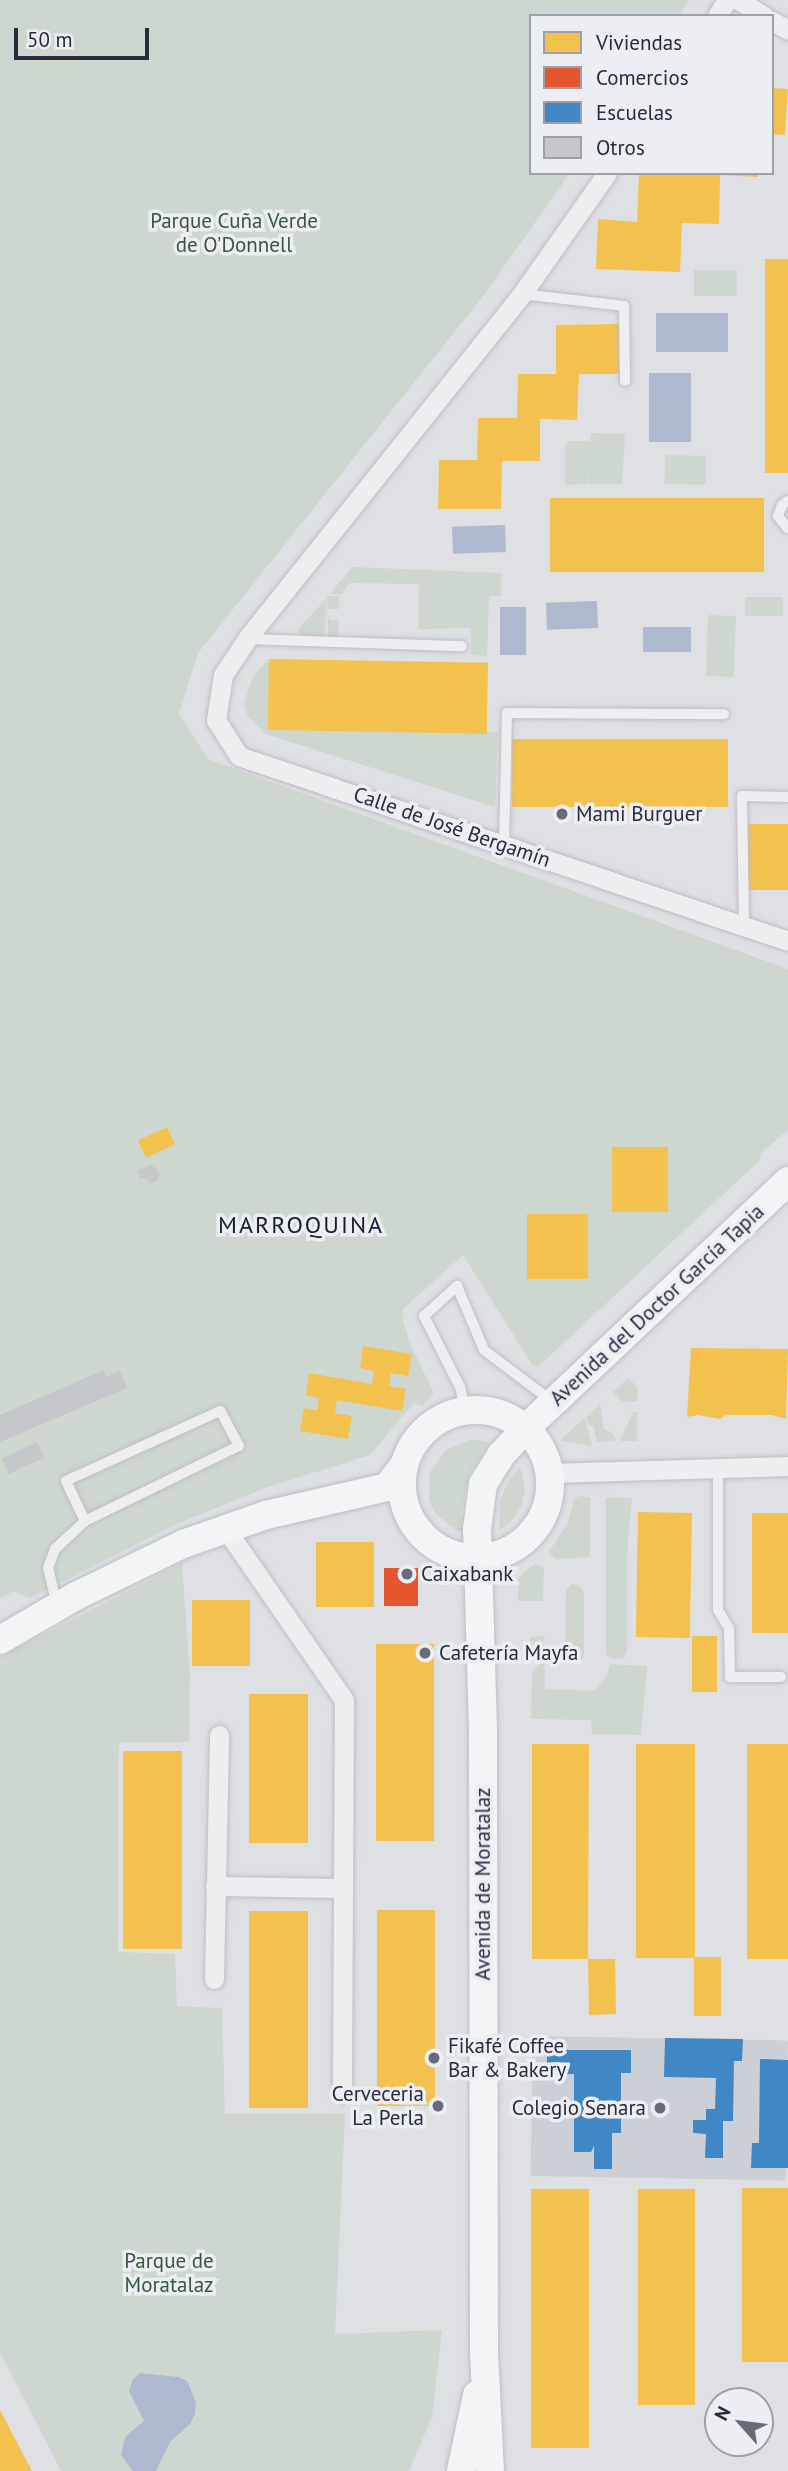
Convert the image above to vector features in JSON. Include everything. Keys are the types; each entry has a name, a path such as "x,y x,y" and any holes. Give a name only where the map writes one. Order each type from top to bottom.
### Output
{"main road":[{"name":"Avenida del Doctor García Tapia","path":"526,1428 788,1181"},
{"path":"465,1410 495,1412 526,1428 541,1448 550,1472 550,1490 543,1515 534,1530 522,1542 500,1554 480,1558 462,1557 431,1544 411,1520 398,1483 415,1441 426,1428 444,1416 465,1410"},
{"name":"Avenida de Moratalaz","path":"490,2471 484,2354 480,1558 477,1529 483,1484 501,1455 526,1428"},
{"path":"0,1640 58,1606 183,1544 266,1515 398,1483"},
{"name":"Avenida de Moratalaz","path":"461,2471 484,2354"}],"street":[{"path":"737,0 761,14"},
{"name":"Calle de José Bergamín","path":"606,175 522,294 247,639 223,675 216,720 239,756 788,941"},
{"path":"550,1472 788,1466"},
{"path":"225,1528 344,1700 342,2094"},
{"path":"214,1979 219,1735"},
{"path":"215,1886 343,1888"}],"lane":[{"path":"522,294 624,306 625,381"},
{"path":"788,501 782,505 778,516 788,530"},
{"path":"247,639 463,646"},
{"path":"504,844 508,713 724,714"},
{"path":"744,924 742,796 788,797"},
{"path":"465,1410 460,1387 424,1316 457,1286 484,1350 553,1402"},
{"path":"58,1606 48,1568 55,1549 85,1521 239,1446 220,1411 66,1481 85,1521"},
{"path":"718,1469 718,1610 729,1628 730,1676 781,1677"}],"shaded area":[{"name":"Colegio Senara","path":"533,2036 788,2040 786,2180 531,2176"}],"green space":[{"name":"Parque Cuña Verde de O'Donnell","path":"0,0 689,0 680,14 529,14 529,175 569,175 484,295 198,653 179,714 208,759 788,969 788,1130 761,1153 760,1160 538,1367 533,1366 463,1255 403,1309 410,1344 434,1393 422,1406 414,1403 370,1455 265,1488 177,1524 30,1598 13,1591 0,1599"},
{"path":"694,270 737,270 737,296 694,296"},
{"path":"591,433 625,434 622,484 589,484 589,471 588,484 565,485 565,446 569,441 590,441"},
{"path":"665,455 706,456 705,485 664,484"},
{"path":"352,567 501,573 501,596 489,596 487,656 471,655 471,628 418,629 419,584 350,583 342,594 330,594"},
{"path":"327,596 339,596 339,609 328,609 329,620 339,620 338,638 328,638"},
{"path":"745,597 783,597 783,616 745,616"},
{"path":"326,599 325,636 302,635 297,630"},
{"path":"708,615 736,616 734,677 706,676"},
{"path":"269,659 269,730 498,732 495,807 266,734 248,717 244,704 253,676"},
{"path":"628,1378 638,1387 637,1401 623,1402 613,1392"},
{"path":"600,1404 604,1429 613,1434 616,1441 597,1442 593,1425 589,1426 586,1417"},
{"path":"633,1412 637,1412 637,1441 620,1441"},
{"path":"585,1418 592,1446 561,1441 563,1437"},
{"path":"473,1439 490,1443 469,1475 461,1513 463,1532 457,1531 435,1513 429,1500 430,1472 447,1449"},
{"path":"520,1466 525,1490 521,1507 512,1521 499,1531 500,1501 508,1482"},
{"path":"579,1496 590,1497 590,1557 556,1559 548,1553 568,1523 574,1500"},
{"path":"606,1498 632,1498 627,1556 627,1651 623,1659 610,1658 606,1654"},
{"name":"Parque de Moratalaz","path":"182,1563 190,1675 189,1742 119,1742 118,1952 175,1954 177,2006 222,2008 225,2114 345,2114 335,2334 442,2330 432,2417 409,2471 61,2471 0,2352 0,1657"},
{"path":"536,1563 544,1568 543,1601 518,1601 518,1578"},
{"path":"571,1584 579,1585 584,1592 584,1657 579,1663 571,1663 565,1656 566,1591"},
{"path":"544,1636 545,1689 594,1691 607,1675 610,1664 647,1666 641,1735 592,1734 591,1720 531,1719 532,1671 541,1663 537,1651 529,1649 530,1637"}],"water":[{"path":"656,313 728,313 728,352 656,352"},
{"path":"649,373 691,373 691,442 649,442"},
{"path":"505,525 506,552 453,554 452,527"},
{"path":"597,601 598,628 547,630 546,603"},
{"path":"500,607 526,607 526,655 500,655"},
{"path":"643,627 691,627 691,652 643,652"},
{"path":"140,2373 179,2377 187,2381 196,2402 195,2414 190,2424 170,2442 156,2471 133,2471 121,2455 125,2437 144,2421 129,2391 133,2379"}],"building: Viviendas":[{"path":"774,88 788,89 785,135 774,134"},
{"path":"639,175 720,175 719,224 682,223 680,272 596,269 598,219 637,222"},
{"path":"721,175 758,175 758,177"},
{"path":"765,259 788,259 788,473 765,473"},
{"path":"619,324 619,374 579,374 577,420 540,419 540,461 502,461 501,509 438,509 439,460 477,460 478,418 517,418 518,374 556,374 556,325"},
{"path":"550,498 764,498 764,572 550,572"},
{"path":"269,659 488,663 487,734 268,730"},
{"path":"512,739 728,739 728,807 512,807"},
{"path":"747,824 788,824 788,890 747,890"},
{"path":"167,1127 175,1144 146,1158 138,1141"},
{"path":"612,1147 668,1147 668,1212 612,1212"},
{"path":"527,1214 588,1214 588,1279 527,1279"},
{"path":"363,1346 412,1354 408,1376 391,1373 389,1386 406,1389 402,1411 337,1400 335,1413 352,1416 348,1439 300,1431 304,1408 317,1410 319,1398 306,1395 309,1373 372,1384 374,1371 360,1368"},
{"path":"691,1348 788,1349 786,1419 772,1415 726,1415 720,1419 698,1415 687,1417"},
{"path":"638,1512 692,1513 690,1638 636,1637"},
{"path":"752,1513 788,1513 788,1633 752,1633"},
{"path":"316,1542 374,1542 374,1607 316,1607"},
{"path":"192,1600 250,1600 250,1666 192,1666"},
{"path":"692,1636 717,1636 717,1692 692,1692"},
{"path":"376,1644 434,1644 434,1841 376,1841"},
{"path":"249,1694 308,1694 308,1843 249,1843"},
{"path":"532,1744 589,1744 588,1959 532,1959"},
{"path":"636,1744 695,1744 695,1958 636,1958"},
{"path":"747,1744 788,1744 788,1959 747,1959"},
{"path":"123,1751 182,1751 182,1949 123,1949"},
{"path":"377,1910 435,1910 435,2106 377,2106"},
{"path":"249,1911 308,1911 308,2108 249,2108"},
{"path":"694,1957 721,1957 721,2016 694,2016"},
{"path":"588,1959 615,1959 616,2014 589,2015"},
{"path":"742,2188 788,2188 788,2362 742,2362"},
{"path":"531,2189 589,2189 589,2448 531,2448"},
{"path":"638,2189 695,2189 695,2405 638,2405"},
{"path":"0,2410 11,2431 32,2471 0,2471"}],"building: Comercios":[{"path":"384,1568 418,1568 418,1606 384,1606"}],"building: Escuelas":[{"path":"665,2038 743,2039 742,2061 734,2061 733,2121 723,2121 723,2158 705,2158 706,2134 693,2133 693,2120 706,2120 706,2109 715,2109 716,2078 664,2077"},
{"path":"547,2050 631,2050 631,2073 621,2073 621,2133 612,2133 612,2169 594,2169 594,2146 591,2152 574,2152 574,2074 547,2075"},
{"path":"760,2059 788,2060 788,2168 751,2168 752,2143 759,2143"}],"building: Otros":[{"path":"152,1165 160,1174 157,1181 150,1183 143,1177 140,1179 137,1170"},
{"path":"104,1370 106,1377 120,1371 127,1388 0,1442 0,1415"},
{"path":"37,1442 44,1457 9,1474 2,1458"}],"place":[{"name":"Mami Burguer","path":"562,814"},
{"name":"Caixabank","path":"407,1574"},
{"name":"Cafetería Mayfa","path":"425,1653"},
{"name":"Fikafé Coffee Bar & Bakery","path":"434,2058"},
{"name":"Cerveceria La Perla","path":"438,2106"},
{"name":"Colegio Senara","path":"660,2108"}],"district":[{"name":"MARROQUINA","path":"301,1225"}]}
